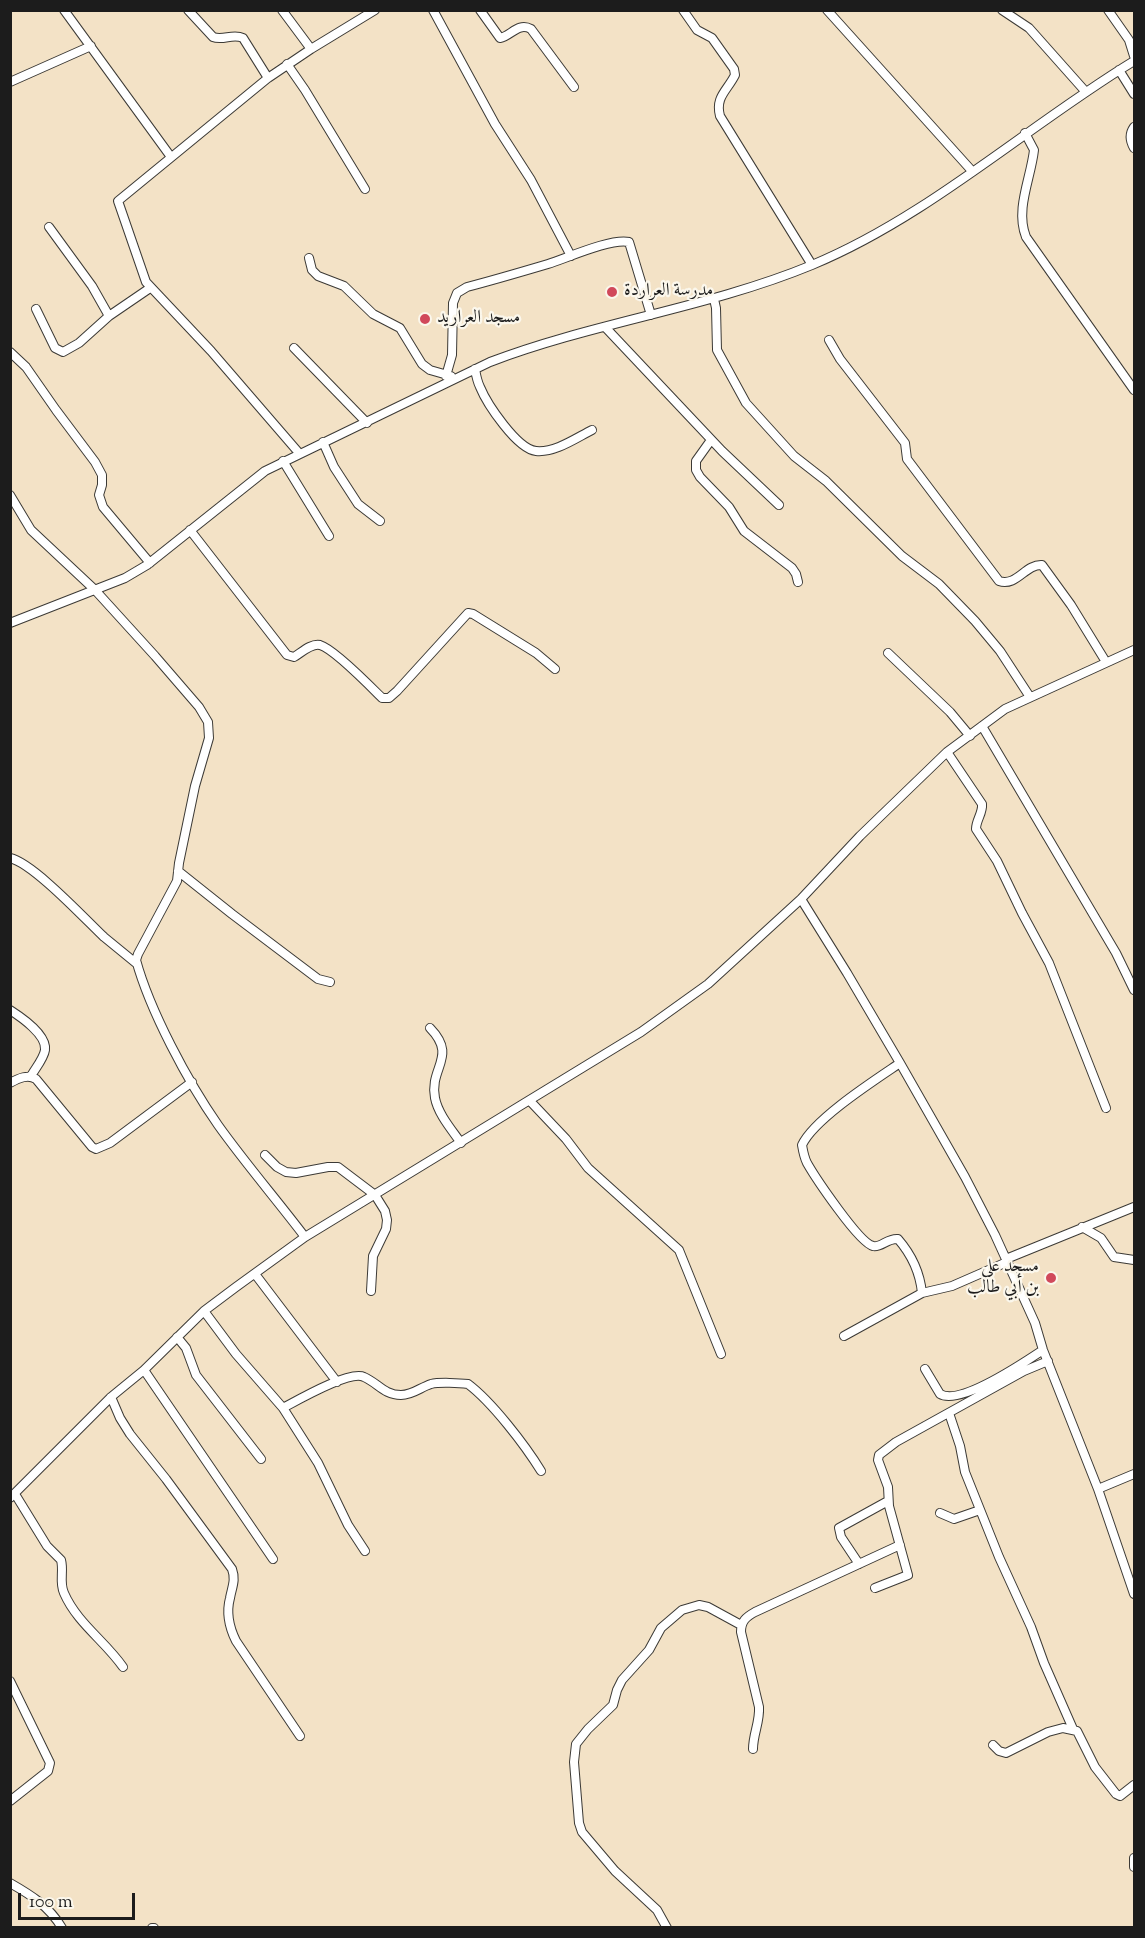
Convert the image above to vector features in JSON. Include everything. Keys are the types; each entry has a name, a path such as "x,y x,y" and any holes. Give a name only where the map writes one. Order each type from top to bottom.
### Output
{"street":[{"path":"64,10 171,158"},
{"path":"188,10 213,37 218,39 239,36 243,38 268,78"},
{"path":"282,10 311,49"},
{"path":"299,453 212,351 150,288 142,274 118,201 268,78 375,10"},
{"path":"433,10 495,124 531,180 571,256"},
{"path":"480,10 500,38 505,38 522,26 531,29 574,87"},
{"path":"683,10 697,30 712,38 734,69 735,75 720,97 717,106 720,116 812,265"},
{"path":"827,10 972,171"},
{"path":"1002,10 1029,28 1085,91"},
{"path":"1108,10 1129,40 1134,56"},
{"path":"10,82 91,46"},
{"path":"10,623 125,578 150,563 250,481 283,461 367,423 475,369 525,348 714,299 812,265 875,233 934,197 1085,91 1134,61"},
{"path":"287,64 365,189"},
{"path":"1119,70 1134,94"},
{"path":"1134,127 1130,140 1134,148"},
{"path":"1025,133 1034,150 1025,188 1022,224 1026,237 1134,390"},
{"path":"49,226 92,286 109,316"},
{"path":"446,375 452,355 453,303 457,292 616,242 629,242 651,315"},
{"path":"309,258 309,264 318,276 344,286 373,314 400,328 422,364 430,370 458,377"},
{"path":"36,309 55,348 63,352 79,343 109,316 150,288"},
{"path":"714,299 717,350 746,403 794,456 826,481 902,556 939,584 975,621 1000,651 1030,697"},
{"path":"605,327 711,440 779,505"},
{"path":"829,340 851,374 905,443 907,459 999,581 1004,583 1012,581 1030,568 1042,565 1106,662"},
{"path":"294,348 367,423"},
{"path":"10,352 26,367 95,462 102,475 99,495 103,507 150,563"},
{"path":"475,369 484,396 504,425 528,449 544,451 560,447 592,430"},
{"path":"711,440 696,461 696,470 700,477 729,507 744,531 792,568 798,582"},
{"path":"323,442 334,467 358,504 380,521"},
{"path":"283,461 329,536"},
{"path":"10,495 31,530 95,590 163,664 199,707 208,722 209,738 195,786 177,881 138,954 137,964 160,1021 192,1082 218,1124 305,1238"},
{"path":"190,530 287,655 294,657 313,645 319,645 327,649 386,699 397,691 468,613 536,653 555,669"},
{"path":"123,1667 111,1650 89,1630 66,1598 61,1586 61,1560 47,1546 13,1496 111,1397 144,1370 204,1311 305,1238 641,1032 708,984 801,899 860,836 947,752 1005,709 1134,650"},
{"path":"888,653 950,712 970,736"},
{"path":"982,726 1116,953 1134,990"},
{"path":"947,752 982,804 976,829 997,861 1049,963 1106,1108"},
{"path":"10,858 22,863 50,886 137,964"},
{"path":"178,871 318,979 330,982"},
{"path":"801,899 848,973 971,1188 1006,1260 1035,1323 1043,1350 1098,1489 1134,1594"},
{"path":"10,1010 34,1028 44,1042 45,1049 32,1076 10,1083"},
{"path":"430,1028 438,1036 443,1053 436,1077 435,1100 461,1143"},
{"path":"900,1063 862,1089 822,1121 806,1137 802,1145 807,1162 841,1213 866,1242 872,1246 878,1246 891,1238 898,1239 906,1248 920,1279 922,1293"},
{"path":"32,1076 96,1149 110,1143 192,1082"},
{"path":"530,1101 566,1139 588,1168 679,1250 721,1354"},
{"path":"266,1155 277,1167 286,1172 296,1173 338,1167 375,1195 385,1211 387,1220 386,1229 373,1256 371,1291"},
{"path":"844,1336 922,1293 959,1283 1006,1260 1134,1207"},
{"path":"1082,1227 1101,1238 1114,1257 1134,1260"},
{"path":"255,1274 338,1382"},
{"path":"204,1311 236,1354 283,1408 318,1463 348,1525 365,1551"},
{"path":"177,1337 186,1348 196,1375 261,1459"},
{"path":"926,1369 940,1394 952,1397 982,1386 1043,1350"},
{"path":"875,1588 908,1575 888,1501 888,1487 878,1460 879,1455 888,1447 1024,1371 1048,1361"},
{"path":"144,1370 273,1559"},
{"path":"283,1408 355,1375 364,1376 385,1392 404,1395 418,1391 432,1383 468,1384 514,1433 541,1471"},
{"path":"111,1397 130,1434 232,1569 235,1579 228,1609 230,1629 300,1736"},
{"path":"949,1413 960,1446 965,1472 980,1510 1074,1729 1081,1736 1102,1778 1116,1794 1120,1796 1134,1785"},
{"path":"1098,1489 1134,1474"},
{"path":"859,1564 841,1537 838,1528 888,1501"},
{"path":"940,1513 954,1519 980,1510"},
{"path":"753,1749 759,1707 741,1625 744,1619 900,1545"},
{"path":"667,1928 660,1913 615,1871 582,1832 579,1823 574,1750 580,1737 613,1705 622,1680 641,1660 661,1628 675,1615 682,1610 699,1605 708,1607 741,1625"},
{"path":"10,1681 50,1763 48,1771 10,1801"},
{"path":"993,1745 999,1751 1006,1753 1048,1732 1063,1728 1074,1729"},
{"path":"1134,1858 1134,1867"},
{"path":"10,1883 37,1899 53,1914 62,1928"}],"place":[{"name":"مدرسة العراردة","path":"612,292"},
{"name":"مسجد العراريد","path":"425,319"},
{"name":"مسجد علي بن أبي طالب","path":"1051,1278"}]}
